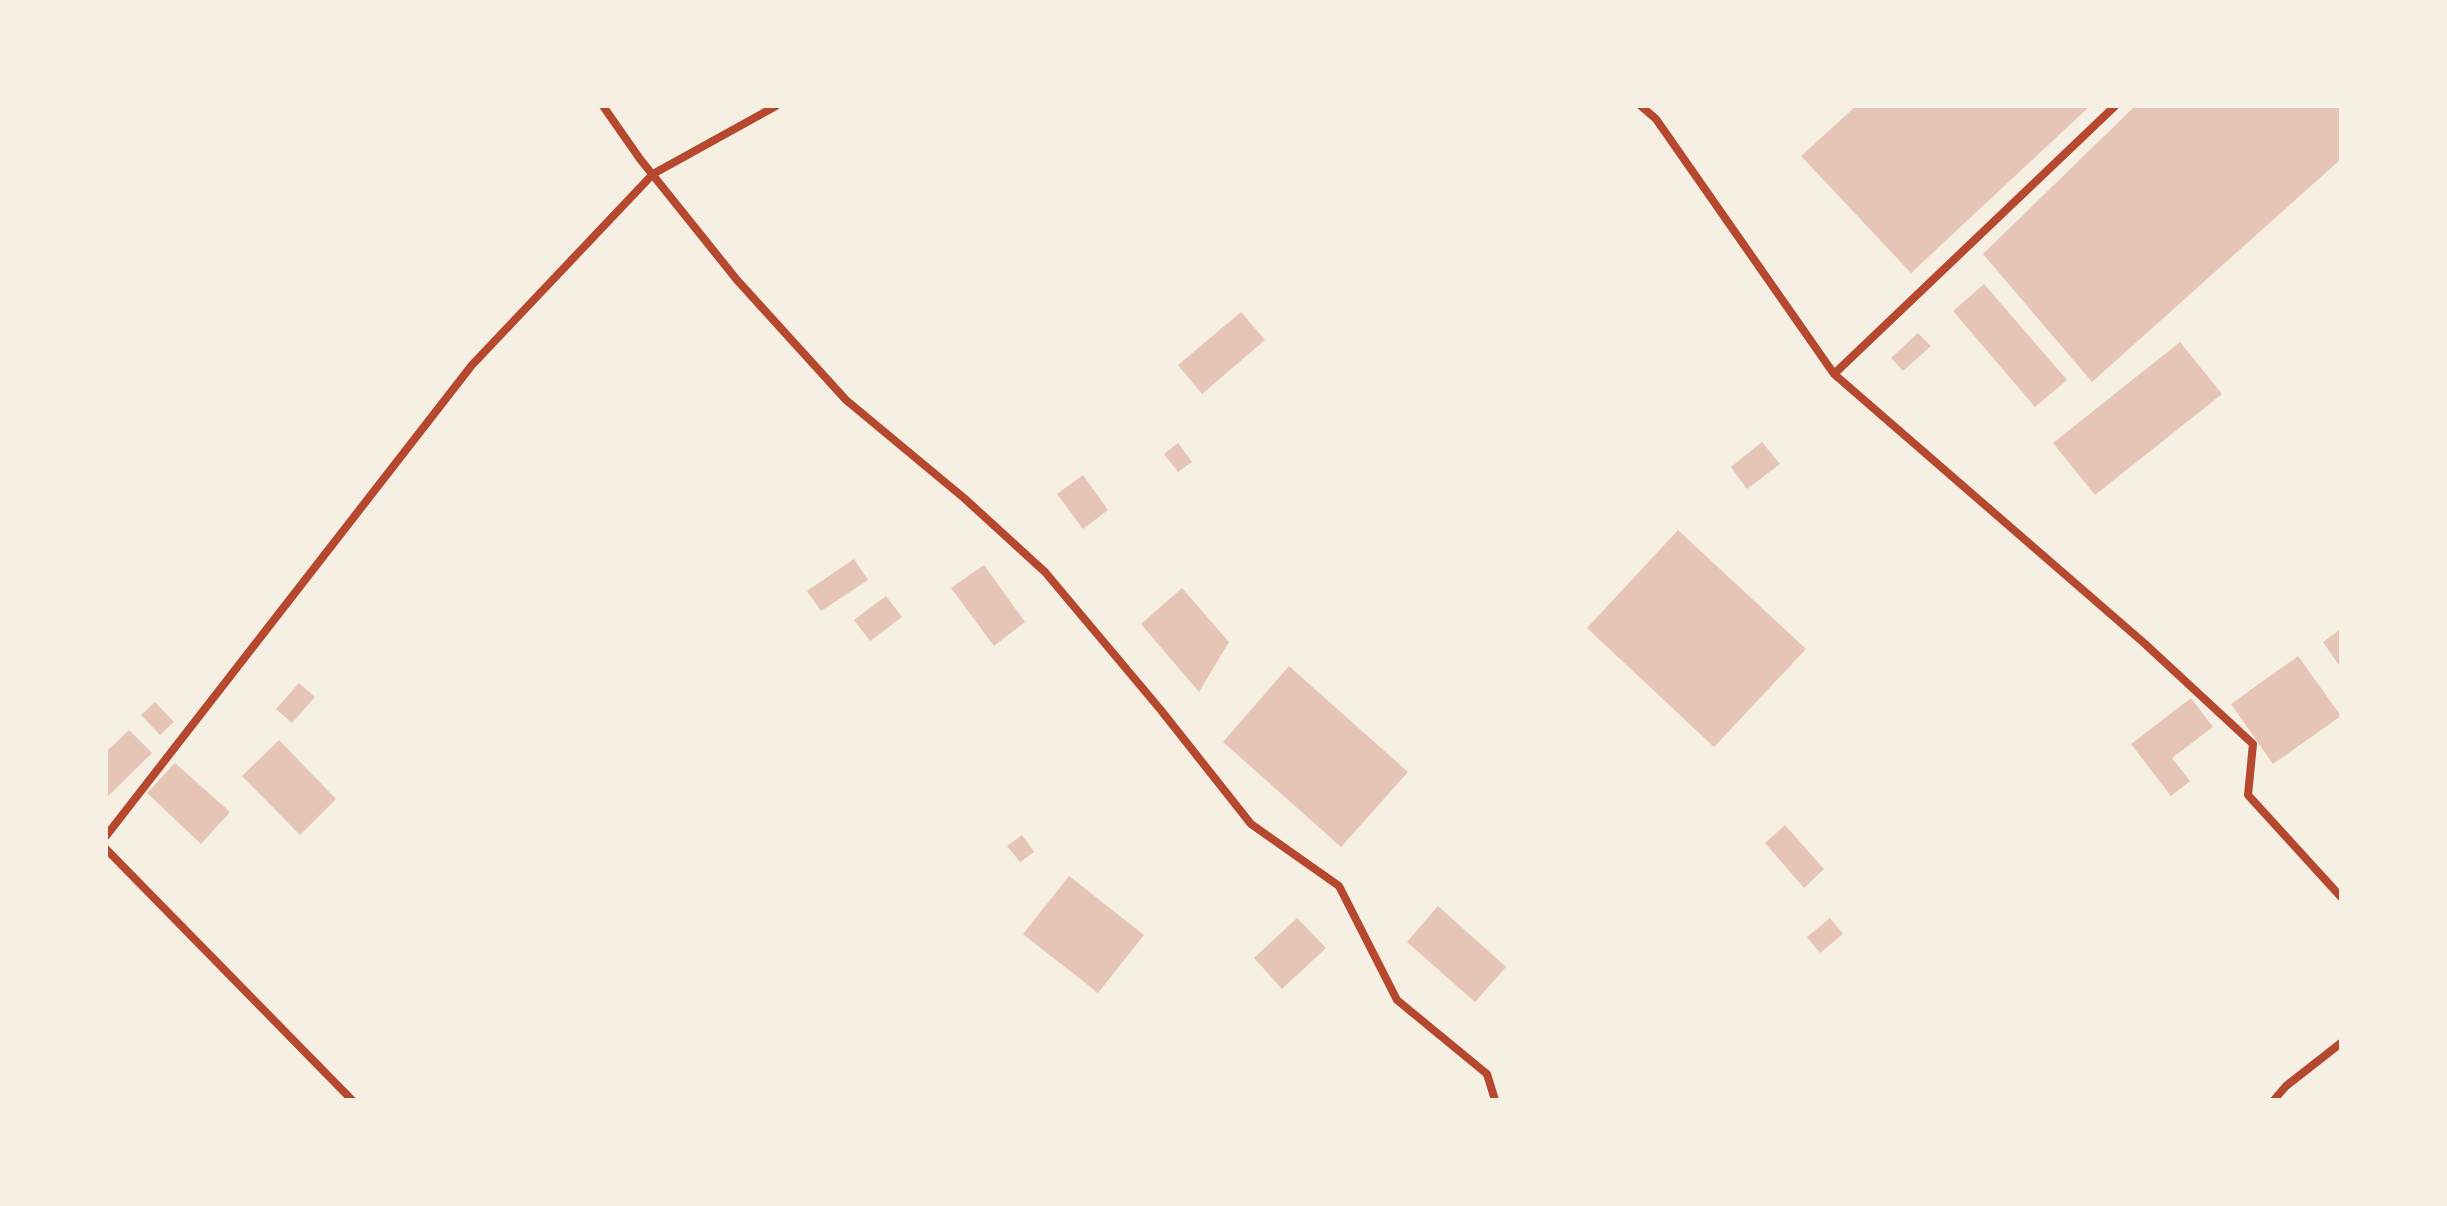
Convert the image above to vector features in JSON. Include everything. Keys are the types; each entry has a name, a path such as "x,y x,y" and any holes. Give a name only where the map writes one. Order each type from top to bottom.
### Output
{"street":[{"path":"603,106 737,280 846,400 964,498 1045,572 1251,824 1339,886 1397,1000 1487,1074 1495,1100"},
{"path":"106,836 472,365 653,174 776,106"},
{"path":"1641,106 1656,119 1834,374 2144,643 2253,744 2248,795 2341,897"},
{"path":"1834,374 2115,106"},
{"path":"106,849 352,1100"},
{"path":"2274,1100 2286,1086 2341,1043"}],"building":[{"path":"1856,106 2090,106 1911,273 1801,156"},
{"path":"2135,106 2341,106 2341,159 2092,382 1983,254"},
{"path":"1984,284 2067,380 2035,407 1953,311"},
{"path":"1241,312 1265,340 1202,394 1178,365"},
{"path":"1918,333 1931,346 1903,371 1891,358"},
{"path":"2180,342 2222,394 2095,495 2053,443"},
{"path":"1762,442 1780,464 1747,489 1731,467"},
{"path":"1178,443 1192,462 1178,472 1164,454"},
{"path":"1083,475 1108,510 1083,529 1057,494"},
{"path":"1678,530 1806,649 1714,747 1587,628"},
{"path":"854,559 868,580 821,611 807,591"},
{"path":"984,565 1025,622 994,646 951,588"},
{"path":"1182,588 1229,642 1199,692 1141,624"},
{"path":"886,596 902,617 870,641 854,620"},
{"path":"2341,629 2341,668 2323,642"},
{"path":"2298,656 2341,716 2273,764 2231,704"},
{"path":"1289,666 1408,772 1341,847 1223,742"},
{"path":"299,683 315,697 292,723 276,709"},
{"path":"2191,698 2213,727 2172,758 2190,781 2171,796 2131,744"},
{"path":"155,702 174,722 160,735 141,715"},
{"path":"129,730 152,753 106,798 106,752"},
{"path":"279,740 336,799 300,835 242,776"},
{"path":"175,763 230,812 201,844 147,793"},
{"path":"1785,825 1824,869 1804,888 1765,843"},
{"path":"1022,835 1034,852 1020,862 1007,846"},
{"path":"1069,876 1144,935 1098,993 1023,934"},
{"path":"1438,906 1506,967 1475,1002 1407,942"},
{"path":"1297,918 1326,948 1282,989 1254,958"},
{"path":"1830,918 1843,934 1820,953 1807,937"}]}
